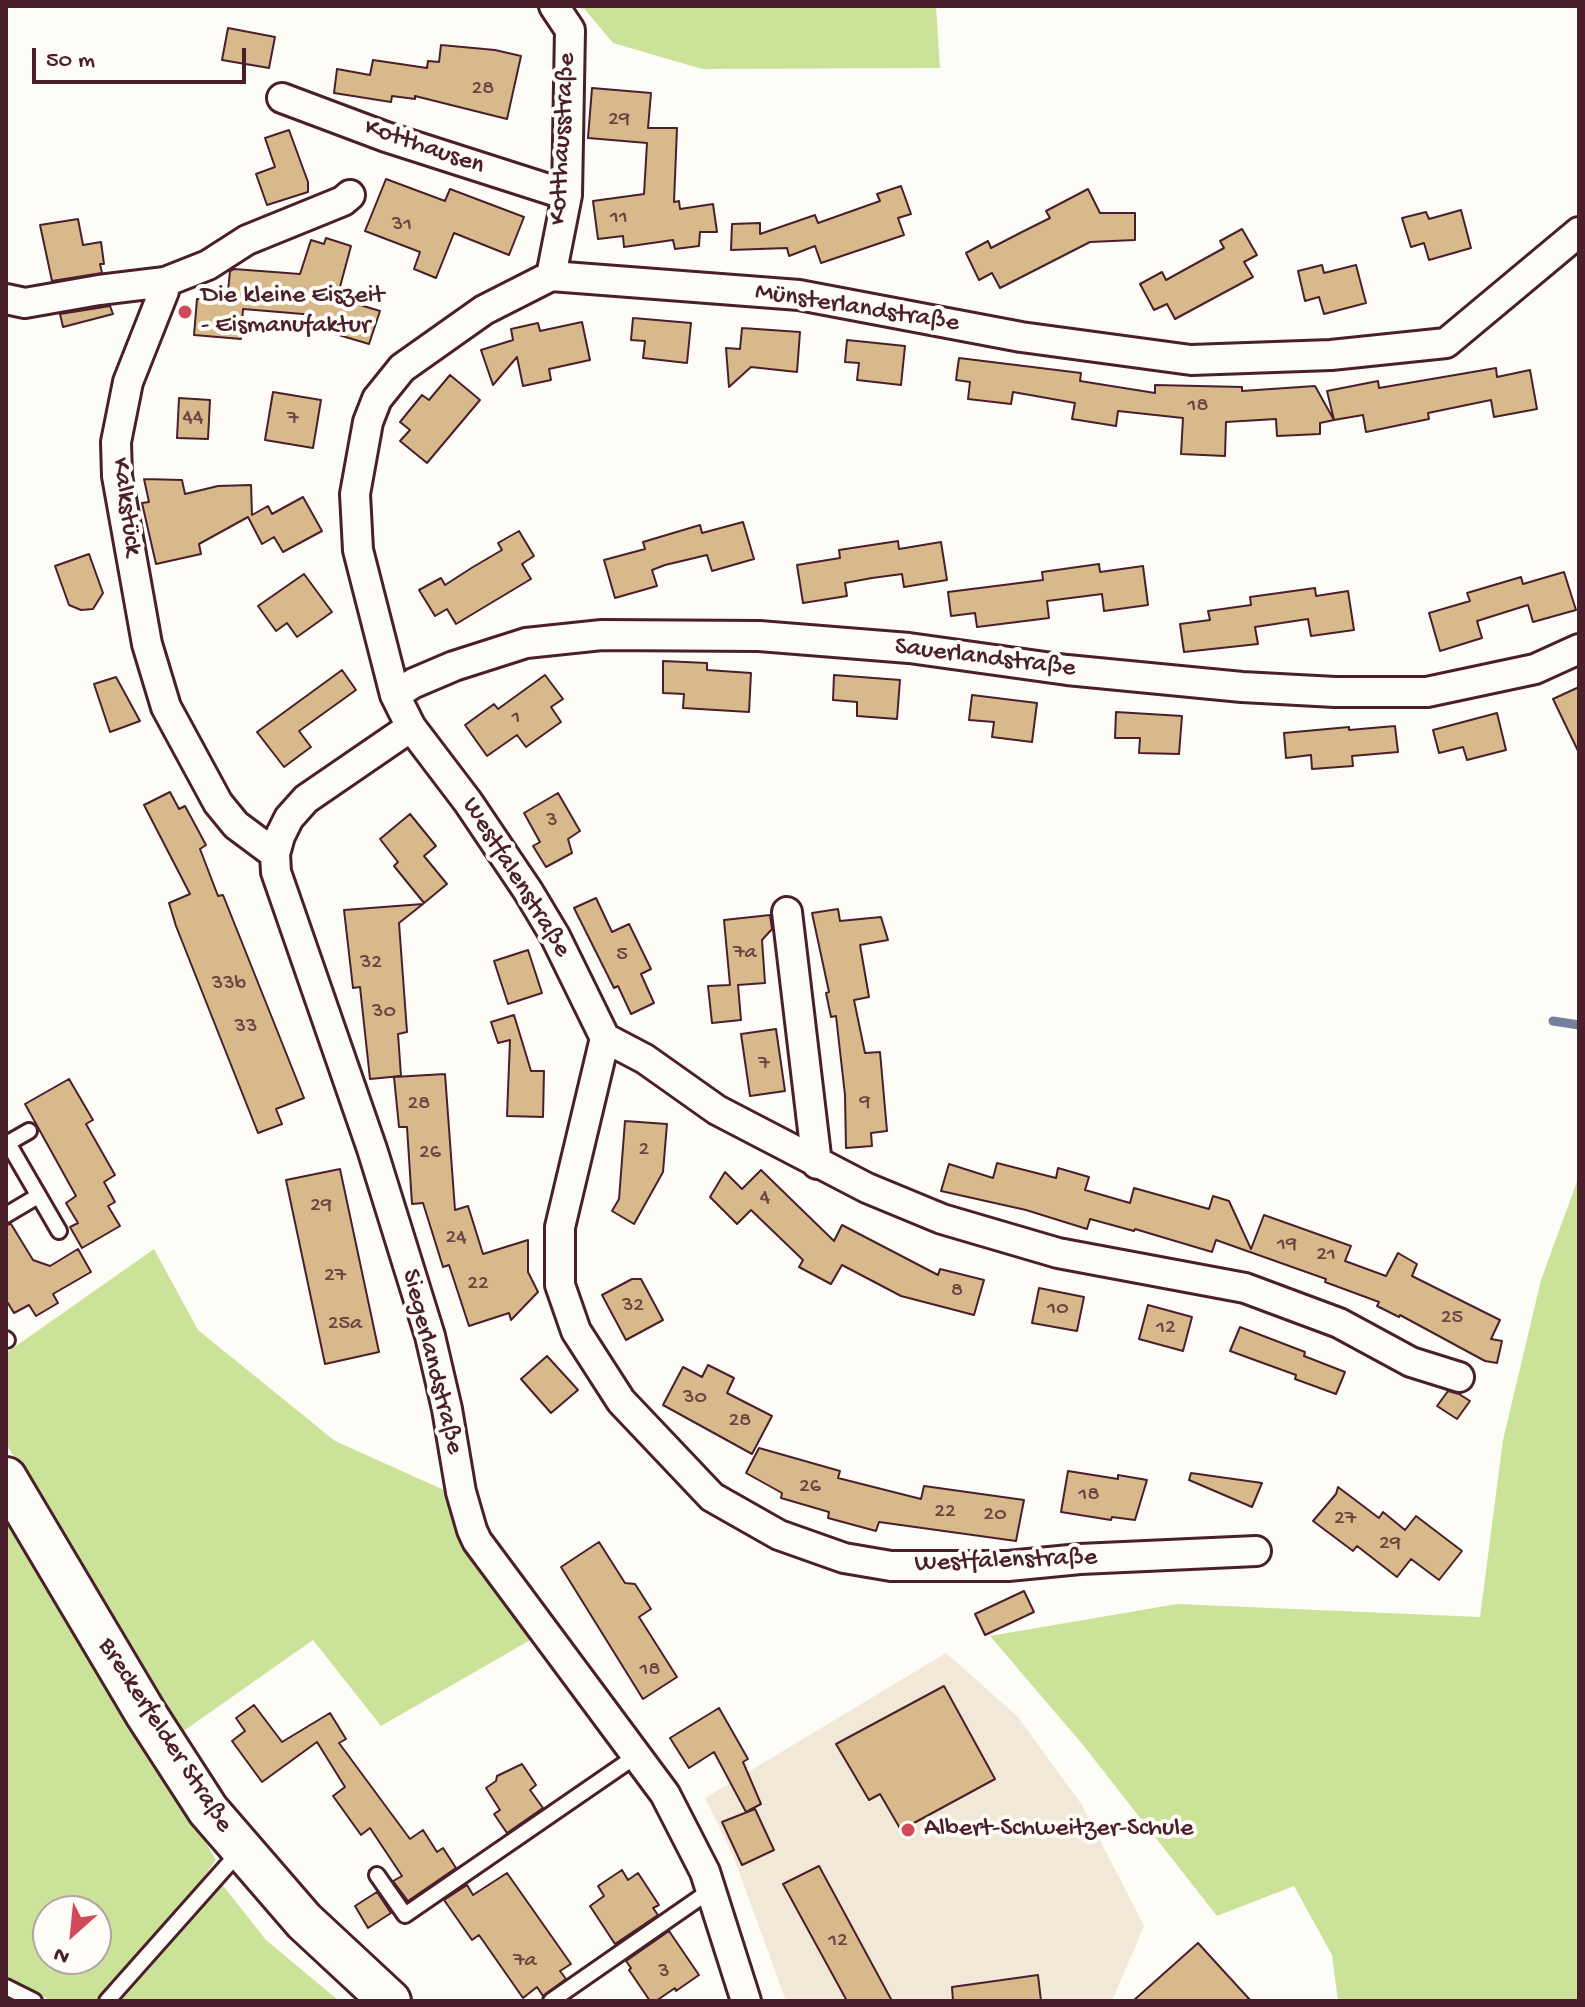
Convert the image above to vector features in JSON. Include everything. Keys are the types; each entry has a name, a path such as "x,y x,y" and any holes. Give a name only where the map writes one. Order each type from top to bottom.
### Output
{"main road":[{"name":"Breckerfelder Straße","path":"6,1478 208,1810 304,1921 390,2001"}],"street":[{"name":"Kotthausstraße","path":"551,276 567,195 570,30 554,6"},
{"name":"Kotthausen","path":"282,98 386,137 567,195"},
{"path":"6,299 25,303 99,290 165,286 208,265 247,240 343,201 350,195"},
{"name":"Münsterlandstraße","path":"551,276 799,295 1021,337 1191,360 1331,355 1446,343 1579,232"},
{"path":"275,854 289,818 306,799 411,727 395,695 367,588 355,523 357,471 368,422 377,399 402,368 484,310 551,276"},
{"name":"Kalkstück","path":"165,286 128,382 116,442 117,476 147,644 166,707 218,803 236,825 275,854"},
{"name":"Sauerlandstraße","path":"395,695 439,672 503,649 526,643 602,635 791,638 909,648 1067,670 1242,687 1335,692 1427,692 1535,669 1579,649"},
{"name":"Westfalenstraße","path":"411,727 468,802 528,891 555,936 605,1038 560,1227 560,1285 576,1331 621,1401 712,1497 779,1535 844,1558 891,1566 1008,1566 1080,1559 1256,1551"},
{"name":"Siegerlandstraße","path":"275,854 276,872 288,910 372,1149 430,1336 447,1409 461,1492 472,1530 477,1541 665,1794 705,1872 746,2001"},
{"path":"787,912 817,1164"},
{"path":"605,1038 645,1059 717,1110 817,1164 929,1214 1058,1253 1245,1288 1339,1323 1411,1362 1459,1377"}],"lane":[{"path":"29,1131 8,1143 59,1231"},
{"path":"6,1215 38,1196"},
{"path":"377,1875 405,1915 636,1756"},
{"path":"107,2001 241,1850"},
{"path":"551,2001 711,1890"},
{"path":"6,1987 34,2001"}],"shaded area":[{"name":"Albert-Schweitzer-Schule","path":"946,1653 1018,1717 1082,1805 1144,1926 1112,2001 786,2001 733,1855 705,1798"}],"green space":[{"path":"582,6 936,6 940,68 702,69 613,43"},
{"path":"1579,1176 1579,2001 1338,2001 1332,1955 1294,1886 1217,1916 1083,1745 990,1636 1177,1604 1480,1617 1503,1440 1541,1280"},
{"path":"154,1249 198,1330 335,1441 444,1490 468,1549 532,1639 381,1726 313,1640 178,1735 89,1589 6,1443 6,1353"},
{"path":"6,1505 216,1860 114,2001 52,2001 6,1978"},
{"path":"221,1883 266,1940 339,2001 118,2001"}],"building":[{"path":"228,28 275,37 269,68 222,60"},
{"path":"441,45 495,50 521,56 507,119 415,96 415,99 392,96 391,102 334,93 337,69 370,75 373,60 427,68 428,61 439,62"},
{"path":"592,88 651,93 648,128 677,128 674,202 679,201 680,209 713,204 717,232 700,232 699,246 675,249 673,240 624,247 623,236 598,239 593,201 644,194 647,143 588,138"},
{"path":"289,130 308,182 308,192 267,205 256,174 275,167 265,138"},
{"path":"386,179 445,201 450,189 524,217 509,255 454,233 436,278 414,269 420,252 365,231"},
{"path":"901,186 911,214 898,218 904,235 821,263 815,246 789,256 787,248 731,250 732,224 760,223 760,234 815,215 818,223 880,201 877,194"},
{"path":"1088,189 1100,213 1135,213 1135,240 1090,242 1000,288 992,273 979,280 966,253 988,241 991,248 1050,218 1046,211"},
{"path":"1461,210 1471,248 1429,260 1424,243 1411,247 1402,218 1426,212 1429,219"},
{"path":"78,219 83,245 101,242 102,273 52,281 40,225"},
{"path":"1242,229 1257,255 1244,262 1253,277 1175,319 1167,304 1154,310 1140,284 1162,272 1166,280 1224,248 1220,241"},
{"path":"326,238 351,246 337,298 380,311 369,344 312,327 315,315 243,309 241,339 194,335 197,299 227,301 230,271 300,274 311,240 324,244"},
{"path":"1322,265 1324,273 1356,265 1366,303 1324,314 1319,297 1305,301 1298,271"},
{"path":"110,306 113,314 63,327 60,314"},
{"path":"633,318 691,323 687,363 643,358 645,341 631,340"},
{"path":"582,322 590,360 549,369 551,380 523,386 517,357 493,385 481,350 513,340 511,329 538,323 540,331"},
{"path":"742,328 800,332 797,372 751,367 729,387 726,348 740,349"},
{"path":"847,340 905,346 901,385 857,380 859,363 845,362"},
{"path":"959,358 1081,373 1080,381 1155,393 1155,385 1242,387 1242,391 1315,386 1334,420 1320,423 1320,434 1277,436 1276,419 1226,422 1225,456 1181,454 1183,418 1118,411 1116,426 1072,419 1075,403 1013,392 1011,404 968,399 970,382 956,380"},
{"path":"1496,368 1497,377 1530,370 1537,409 1494,417 1491,400 1428,413 1429,419 1366,432 1363,415 1334,420 1327,391 1378,381 1379,388"},
{"path":"450,375 480,400 427,463 400,441 410,430 400,422 422,395 429,400"},
{"path":"273,392 321,400 313,448 265,440"},
{"path":"179,398 210,400 208,439 177,438"},
{"path":"144,479 182,480 185,494 218,486 251,485 252,515 268,506 272,514 303,497 322,531 283,552 274,537 262,544 248,517 199,544 201,554 156,564 142,503 149,502"},
{"path":"743,522 754,559 712,571 707,555 665,565 652,570 657,586 615,598 604,560 645,549 643,542 700,525 702,533"},
{"path":"519,531 534,556 522,564 531,579 456,624 447,609 435,616 419,590 441,578 445,585 502,550 498,543"},
{"path":"898,541 899,549 941,542 947,580 904,587 902,574 872,578 845,583 847,596 803,603 797,565 840,558 839,550"},
{"path":"89,554 103,593 93,609 81,610 69,605 55,566"},
{"path":"1099,564 1100,572 1143,566 1148,605 1104,611 1102,594 1047,601 1049,618 977,627 975,613 951,616 948,592 1043,580 1042,572"},
{"path":"1564,572 1576,610 1533,622 1528,605 1477,621 1482,638 1440,651 1429,613 1470,601 1467,593 1521,577 1523,584"},
{"path":"304,574 332,612 297,637 287,623 276,631 258,606"},
{"path":"1315,588 1316,596 1348,591 1354,630 1311,636 1308,619 1255,627 1258,644 1184,652 1180,624 1210,620 1208,611 1251,605 1250,597"},
{"path":"663,661 707,663 707,670 751,673 749,712 683,708 684,694 663,693"},
{"path":"342,670 356,690 299,731 311,747 284,767 257,732"},
{"path":"545,675 563,699 551,707 561,722 526,747 517,735 487,756 465,725 494,704 498,709"},
{"path":"834,675 900,680 897,719 857,716 857,702 833,700"},
{"path":"116,677 140,721 110,732 94,684"},
{"path":"1579,687 1579,753 1553,699"},
{"path":"972,695 1037,703 1032,742 992,737 994,722 969,720"},
{"path":"1116,712 1182,716 1179,754 1139,753 1140,738 1115,738"},
{"path":"1497,713 1506,750 1467,760 1463,747 1439,753 1433,730"},
{"path":"1395,726 1398,752 1352,756 1353,766 1312,769 1311,755 1286,758 1284,733"},
{"path":"170,792 179,809 185,806 206,845 200,849 218,896 223,895 304,1098 276,1109 282,1124 258,1133 169,903 190,894 144,805"},
{"path":"558,793 580,831 568,839 572,853 546,867 533,846 540,842 524,813"},
{"path":"410,814 436,846 424,856 447,884 424,903 394,866 398,862 380,839"},
{"path":"596,898 612,932 629,924 651,969 641,974 654,1003 631,1014 618,986 614,988 574,908"},
{"path":"423,904 399,923 407,1032 398,1034 401,1076 370,1079 360,987 353,988 344,910"},
{"path":"838,909 840,921 881,917 888,940 860,945 869,997 854,1000 865,1053 880,1052 887,1131 871,1133 872,1146 846,1148 845,1095 836,1016 831,1017 826,993 829,992 812,913"},
{"path":"770,915 772,929 762,940 765,983 738,985 741,1020 712,1023 708,986 730,985 724,920"},
{"path":"528,950 542,993 508,1004 494,961"},
{"path":"514,1015 531,1071 544,1071 543,1117 507,1116 510,1040 498,1043 491,1022"},
{"path":"776,1029 785,1091 750,1096 741,1034"},
{"path":"445,1074 455,1210 468,1206 483,1254 528,1240 528,1272 538,1292 511,1320 509,1313 469,1326 449,1265 443,1267 423,1203 412,1204 407,1127 399,1127 394,1077"},
{"path":"69,1079 93,1120 86,1124 115,1175 104,1182 115,1202 108,1206 120,1226 82,1248 70,1227 78,1223 66,1203 76,1196 25,1104"},
{"path":"625,1121 667,1124 663,1172 634,1224 612,1211 619,1199"},
{"path":"997,1163 1056,1178 1058,1168 1089,1177 1085,1190 1130,1203 1134,1188 1209,1209 1213,1196 1229,1201 1251,1249 1264,1215 1351,1246 1345,1261 1386,1276 1398,1253 1417,1264 1412,1276 1500,1320 1491,1339 1502,1341 1497,1363 1485,1361 1400,1315 1377,1306 1379,1302 1325,1282 1326,1279 1216,1240 1212,1252 1135,1229 1090,1219 1087,1229 1026,1210 941,1191 949,1164 993,1178"},
{"path":"340,1169 379,1352 325,1364 286,1180"},
{"path":"761,1170 834,1241 842,1225 938,1275 940,1269 984,1280 974,1315 901,1296 842,1265 831,1284 799,1267 803,1260 751,1210 737,1224 710,1197 725,1172 742,1189"},
{"path":"11,1224 33,1260 50,1266 78,1249 91,1272 53,1294 58,1303 36,1316 29,1305 14,1313 6,1300 6,1225"},
{"path":"632,1279 641,1279 663,1320 626,1340 602,1295"},
{"path":"1039,1288 1084,1297 1077,1331 1032,1323"},
{"path":"1148,1305 1192,1317 1183,1351 1139,1339"},
{"path":"1240,1327 1305,1352 1304,1356 1345,1372 1336,1394 1295,1379 1296,1375 1230,1351"},
{"path":"547,1356 578,1390 551,1413 521,1379"},
{"path":"708,1365 734,1378 727,1393 772,1416 752,1454 663,1405 683,1367 702,1377"},
{"path":"1448,1391 1470,1401 1457,1419 1437,1406"},
{"path":"759,1448 840,1471 838,1478 921,1499 924,1486 1024,1500 1016,1541 879,1522 876,1531 828,1518 829,1512 781,1498 782,1493 746,1473"},
{"path":"1068,1471 1147,1480 1135,1520 1112,1517 1111,1520 1061,1512"},
{"path":"1191,1473 1262,1483 1252,1507 1189,1480"},
{"path":"1338,1487 1379,1518 1383,1512 1405,1530 1416,1516 1462,1551 1439,1580 1411,1559 1397,1577 1357,1546 1353,1551 1313,1521 1336,1494"},
{"path":"599,1542 625,1583 635,1584 651,1609 639,1617 677,1677 643,1699 561,1567"},
{"path":"1024,1591 1034,1612 985,1635 975,1614"},
{"path":"944,1686 995,1779 901,1830 880,1794 869,1800 836,1744"},
{"path":"254,1705 282,1742 330,1713 346,1739 339,1743 410,1839 423,1830 437,1852 443,1848 456,1868 408,1901 393,1881 402,1876 370,1828 361,1835 333,1796 345,1787 317,1742 262,1782 232,1741 245,1731 236,1718"},
{"path":"719,1708 748,1759 743,1762 761,1804 746,1812 714,1752 689,1768 670,1738"},
{"path":"522,1764 536,1785 530,1790 543,1808 507,1833 494,1814 500,1810 486,1788 496,1781 497,1776"},
{"path":"755,1809 774,1850 742,1865 722,1822"},
{"path":"819,1866 892,2001 847,2001 783,1884"},
{"path":"622,1870 628,1880 638,1873 659,1905 653,1908 658,1915 615,1944 590,1906 604,1896 598,1886"},
{"path":"507,1873 571,1964 560,1971 566,1979 543,1996 537,1987 523,1998 479,1935 472,1940 444,1900 467,1885 473,1895"},
{"path":"377,1892 391,1913 368,1928 355,1906"},
{"path":"669,1931 699,1975 676,1991 675,1988 656,2001 650,2001 626,1961"},
{"path":"1198,1943 1251,2001 1133,2001"},
{"path":"1038,1975 1041,2001 953,2001 952,1987"}],"waterway":[{"path":"1553,1021 1579,1025"}],"place":[{"name":"Die kleine Eiszeit - Eismanufaktur","path":"185,312"},
{"name":"Albert-Schweitzer-Schule","path":"908,1830"}]}
